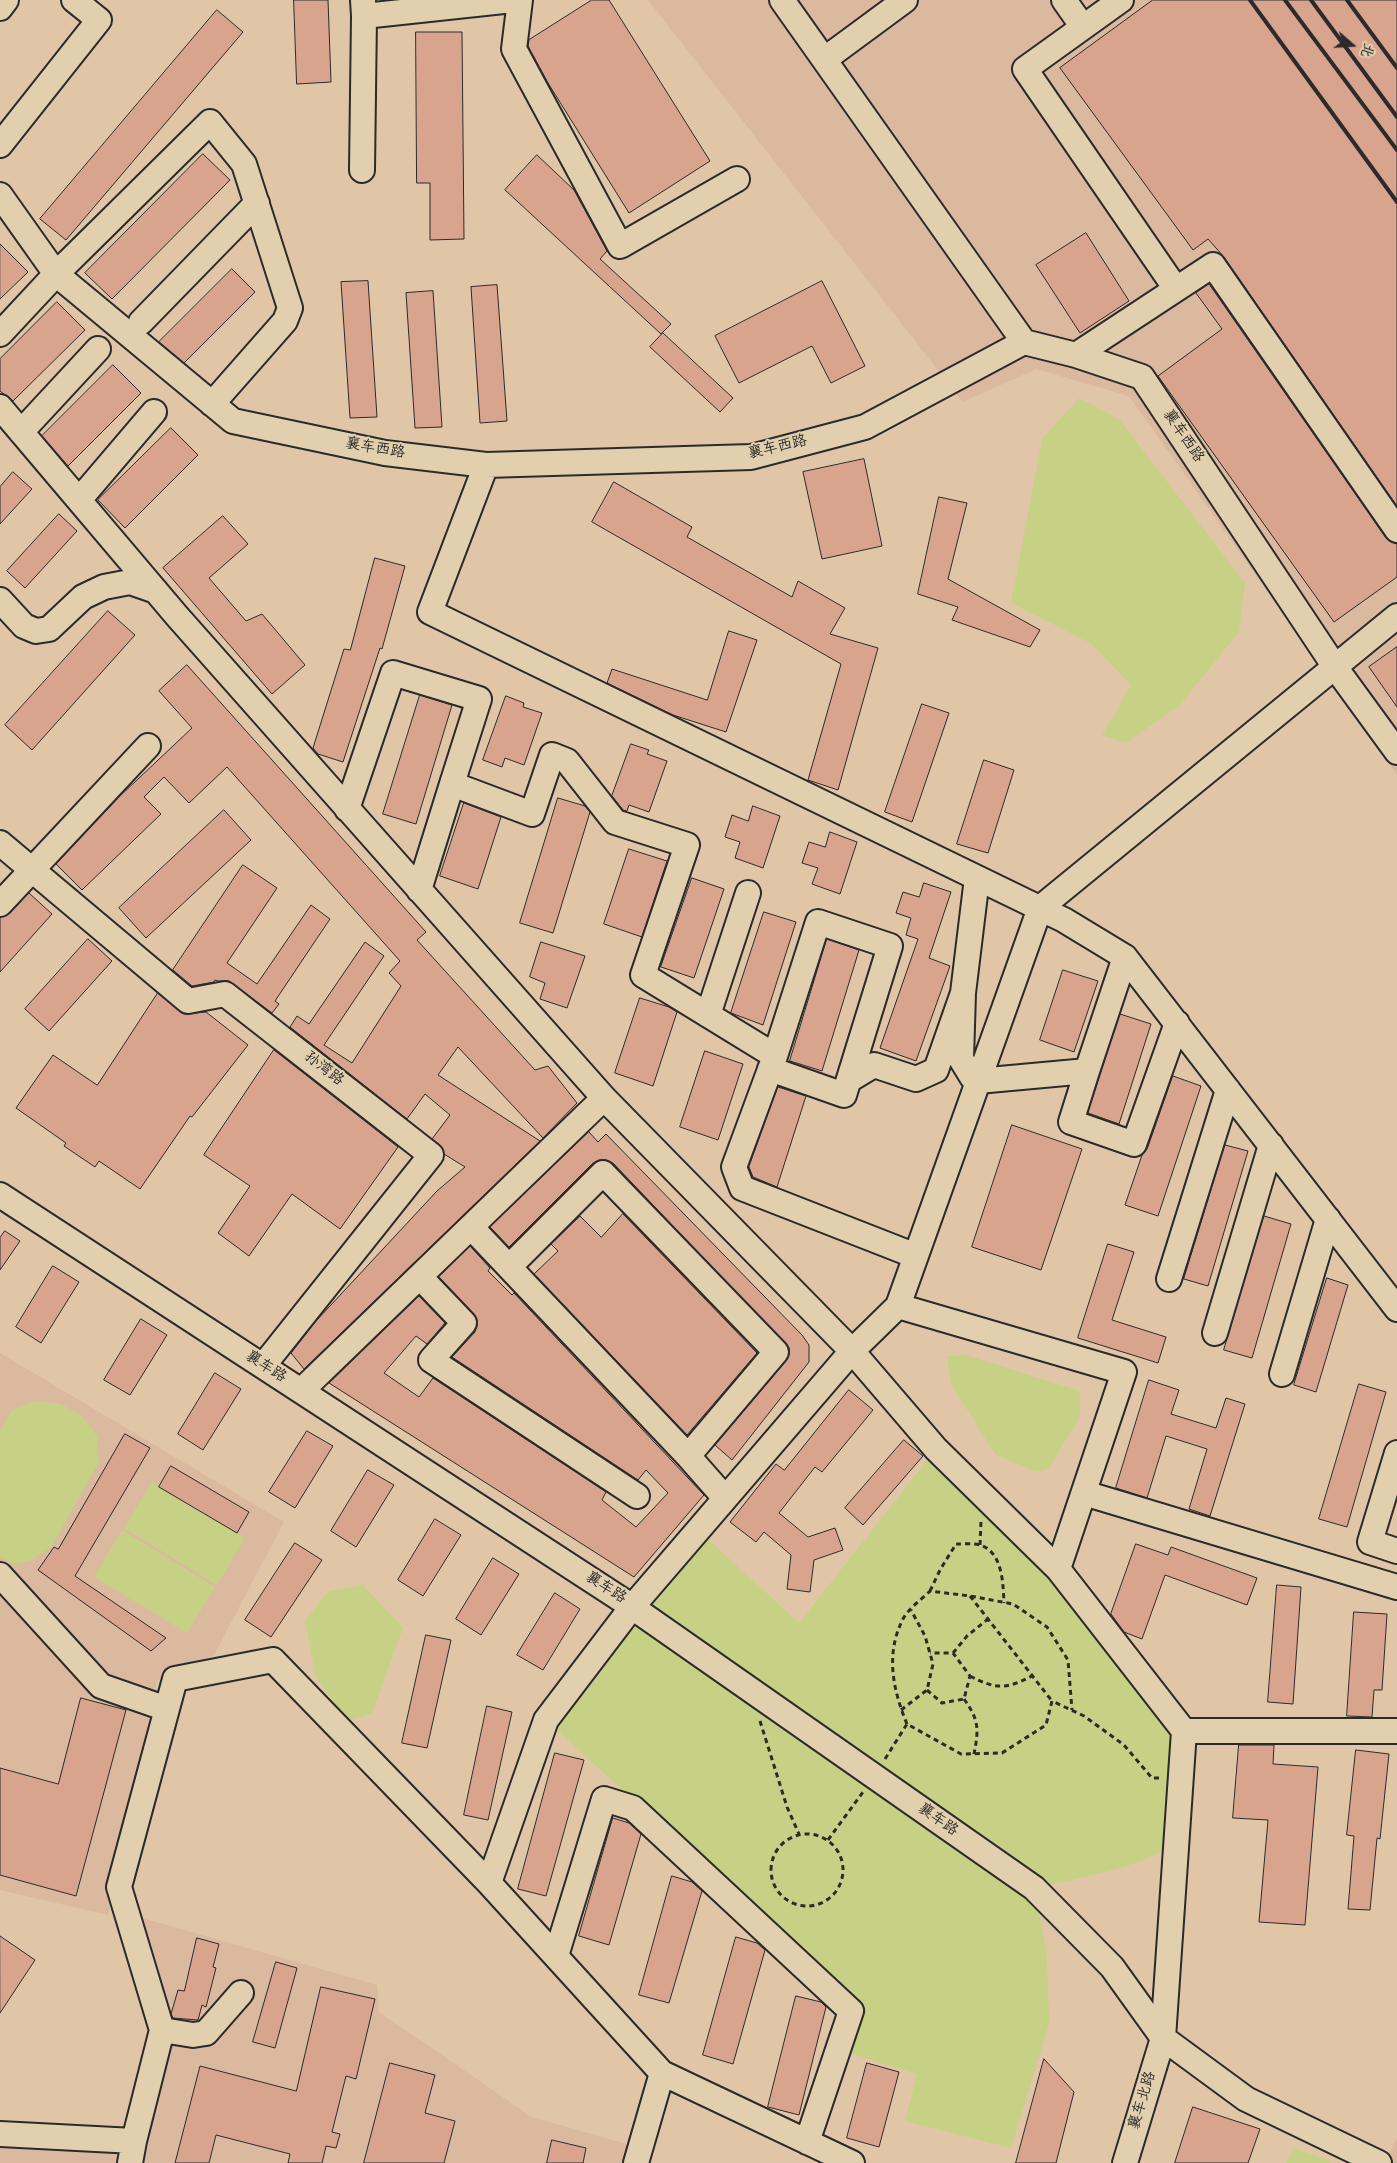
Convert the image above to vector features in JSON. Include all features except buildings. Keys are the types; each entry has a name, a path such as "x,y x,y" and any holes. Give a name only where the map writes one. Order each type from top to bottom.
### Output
{"street":[{"path":"0,8 6,0"},
{"path":"0,144 100,20 74,0"},
{"path":"362,170 363,8 513,0"},
{"path":"520,0 514,49 620,246 737,179"},
{"path":"782,0 1024,342"},
{"path":"825,59 905,0"},
{"path":"1064,0 1083,28"},
{"path":"1121,0 1025,69 1176,289"},
{"path":"0,334 56,274 210,122 244,164 290,308 285,321 212,404"},
{"name":"襄车西路","path":"0,195 56,274 233,421 385,453 486,465 751,457 864,427 1024,342 1076,355 1142,377 1335,667 1397,752"},
{"path":"141,322 256,203"},
{"path":"1076,355 1213,265 1397,530"},
{"path":"21,432 98,349"},
{"path":"0,407 156,591 604,1098 852,1351 936,1449 1058,1569 1184,1731 1397,1732"},
{"path":"79,500 154,412"},
{"path":"486,465 430,612 1040,908 1064,920 1125,957 1397,1309"},
{"path":"0,600 24,626 36,631 49,629 82,597 104,587 130,582 156,591"},
{"path":"489,1883 546,1720 632,1607 852,1351 898,1306 1040,908 1397,616"},
{"path":"347,808 392,673 479,698 419,890"},
{"path":"0,904 148,746"},
{"path":"452,784 532,814 552,755 568,760 614,822 687,845 643,975 708,1015 772,1062 844,1096 890,946 818,922 772,1062 734,1167 742,1188 916,1256"},
{"name":"孙湾路","path":"0,843 188,1002 225,994 432,1155 263,1366"},
{"path":"977,878 963,993 961,1059 972,1077 978,1081 1088,1071"},
{"path":"708,1015 748,893"},
{"path":"1125,957 1071,1122 1134,1144 1177,1023"},
{"path":"849,1080 874,1065 916,1079 936,1070 963,993"},
{"path":"1169,1279 1228,1090"},
{"path":"302,1391 604,1098"},
{"path":"1215,1333 1271,1145"},
{"path":"510,1266 603,1174 776,1352 688,1456"},
{"name":"襄车路","path":"0,1195 632,1607 1034,1888 1112,1967 1163,2038 1246,2099 1351,2157 1379,2163"},
{"path":"1282,1374 1328,1219"},
{"path":"471,1227 510,1266 726,1498"},
{"path":"420,1277 464,1323 431,1360 637,1496"},
{"path":"898,1306 1124,1372 1058,1569"},
{"path":"1397,1453 1370,1542 1397,1552"},
{"path":"1084,1493 1397,1587"},
{"path":"0,1575 101,1686 167,1709"},
{"path":"0,2134 132,2152 162,2030 119,1886 175,1679 274,1660 489,1883 662,2073 852,2163"},
{"name":"襄车北路","path":"1125,2163 1163,2038 1184,1731"},
{"path":"556,1956 604,1799 633,1808 851,2011 807,2142"},
{"path":"162,2030 193,2035 206,2033 241,1993"},
{"path":"636,2163 662,2073"}],"path":[{"path":"1004,1603 1002,1572 992,1554 980,1544 956,1544 940,1570 930,1592 903,1618 892,1651 895,1695 907,1724 961,1754 1002,1753 1046,1725 1052,1701"},
{"path":"930,1592 970,1596 1012,1604 1047,1627 1068,1660 1072,1711"},
{"path":"970,1596 1052,1701 1072,1711 1124,1745 1152,1778 1180,1781"},
{"path":"902,1710 927,1690 934,1664 925,1636 911,1610"},
{"path":"930,1653 953,1653 968,1636 988,1619"},
{"path":"953,1653 970,1676 985,1684 1011,1687 1032,1676"},
{"path":"970,1676 964,1699 973,1712 978,1733 974,1754"},
{"path":"750,1690 787,1808 798,1834"},
{"path":"927,1690 942,1704 964,1699"},
{"path":"828,1840 874,1776 907,1724"},
{"path":"798,1834 819,1835 828,1840 837,1848 842,1860 844,1872 841,1884 834,1895 824,1902 813,1906 800,1906 789,1902 779,1894 773,1884 772,1859 778,1848 798,1834"}],"shaded area":[{"path":"648,0 1397,0 1397,775 1129,396 1036,369 963,402"},
{"path":"0,1353 284,1522 214,1655 157,1681 108,1915 0,1890"},
{"path":"128,1914 377,1985 379,2012 532,2117 641,2148 636,2163 0,2163 0,2134 134,2141 162,2030"},
{"path":"1397,2139 1397,2163 1384,2163"}],"green space":[{"path":"1079,398 1119,419 1245,583 1239,632 1179,706 1126,743 1102,735 1131,685 1092,644 1011,603 1042,439"},
{"path":"966,1355 1080,1391 1080,1416 1049,1468 1037,1472 995,1454 951,1384 947,1356"},
{"path":"35,1401 61,1404 82,1416 97,1436 99,1462 52,1546 30,1561 14,1564 0,1557 0,1430 12,1410"},
{"path":"936,1449 1058,1569 1184,1731 1176,1844 1143,1860 1107,1872 1034,1888 1047,1954 1049,2024 1011,2148 905,2121 917,2074 849,2053 857,2005 546,1720 698,1530 799,1623"},
{"path":"152,1482 245,1538 217,1585 124,1528"},
{"path":"122,1530 215,1587 187,1633 94,1577"},
{"path":"363,1585 403,1628 372,1713 347,1721 316,1677 305,1620 329,1591"},
{"path":"1294,2148 1328,2160 1332,2163 1286,2163"}],"railway":[{"path":"1250,0 1397,202"},
{"path":"1285,0 1397,150"},
{"path":"1311,0 1397,117"},
{"path":"1347,0 1397,68"}]}
